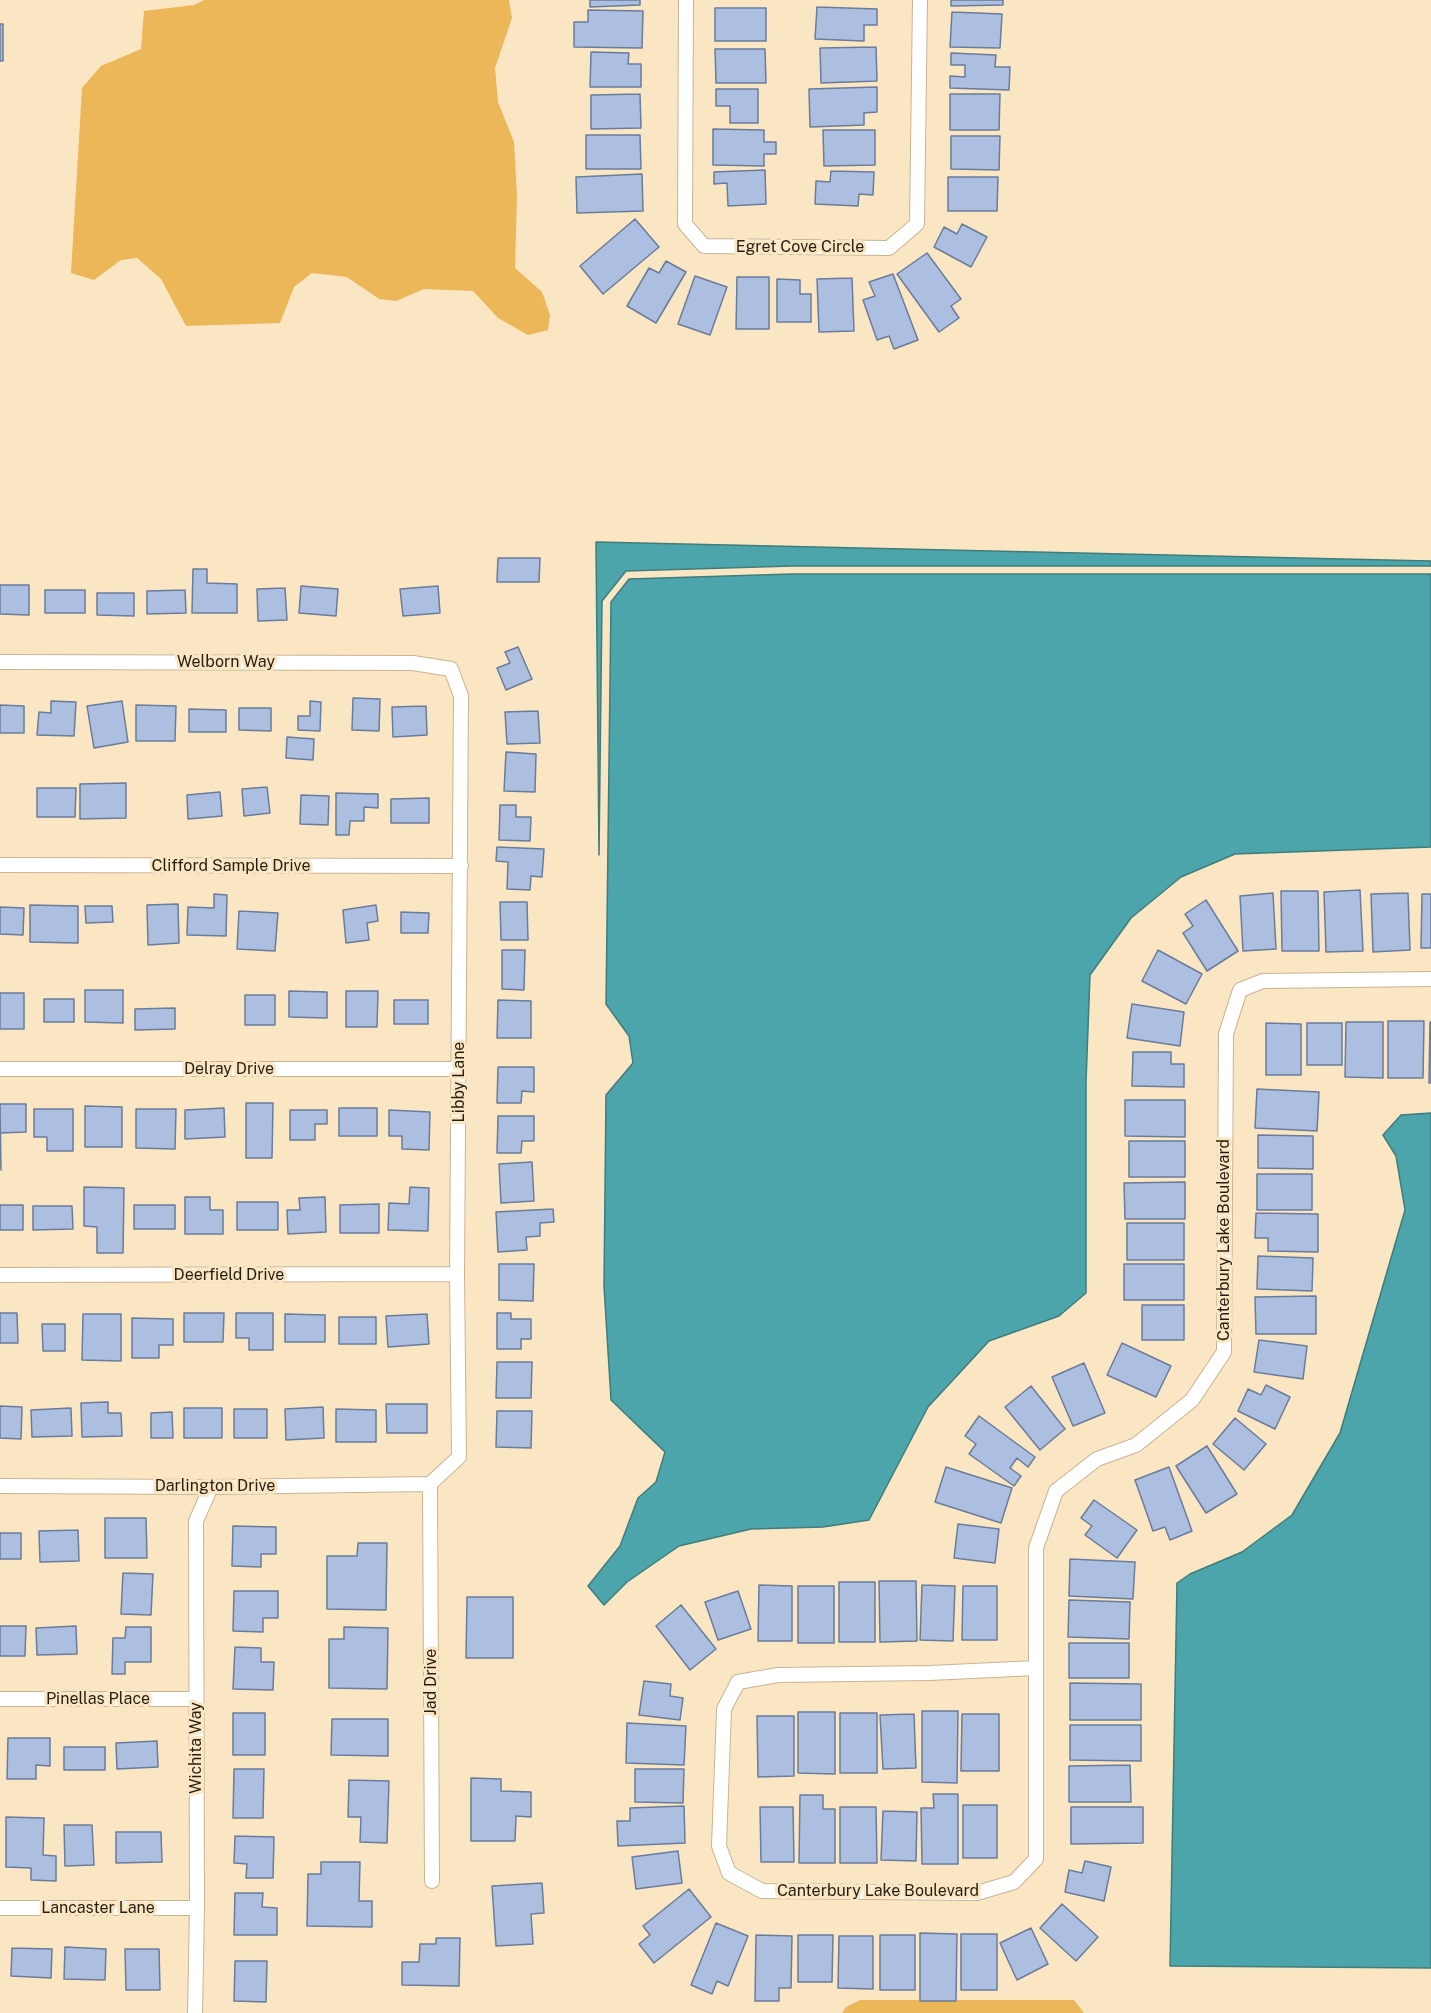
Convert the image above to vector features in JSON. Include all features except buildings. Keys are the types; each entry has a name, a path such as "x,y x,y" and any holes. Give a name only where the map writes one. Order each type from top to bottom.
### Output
{"street":[{"name":"Egret Cove Circle","path":"686,0 685,224 704,246 889,248 916,224 920,0"},
{"name":"Welborn Way","path":"0,662 413,663 451,669"},
{"name":"Libby Lane","path":"430,1484 459,1457 461,696 451,669"},
{"name":"Clifford Sample Drive","path":"0,865 461,866"},
{"name":"Canterbury Lake Boulevard","path":"1036,1668 930,1673 778,1675 738,1682 724,1709 719,1846 729,1873 762,1891 977,1893 1014,1882 1036,1859 1036,1668 1036,1548 1056,1491 1097,1459 1136,1445 1192,1400 1224,1352 1226,1034 1240,990 1263,981 1431,979"},
{"name":"Delray Drive","path":"0,1070 459,1069"},
{"name":"Deerfield Drive","path":"0,1275 458,1274"},
{"name":"Darlington Drive","path":"0,1486 211,1487 430,1484"},
{"name":"Jad Drive","path":"430,1484 432,1881"},
{"name":"Wichita Way","path":"195,2013 196,1521 211,1487"},
{"name":"Pinellas Place","path":"0,1699 196,1699"},
{"name":"Lancaster Lane","path":"0,1908 197,1908"}],"shaded area":[{"path":"204,0 509,0 512,18 495,68 498,102 514,142 517,196 515,268 542,292 550,315 548,330 528,335 498,318 473,291 424,289 396,301 379,299 347,277 312,273 294,287 280,323 186,326 161,279 137,258 121,260 94,280 71,273 82,88 101,66 141,49 144,11 194,5"},
{"path":"860,2000 1074,2000 1084,2013 842,2013 846,2007"}],"water":[{"path":"596,542 1431,561 1431,566 792,566 626,571 602,601 599,855"},
{"path":"792,574 1431,574 1431,847 1235,854 1181,877 1131,918 1090,975 1086,1082 1086,1293 1059,1316 989,1341 928,1407 869,1520 823,1527 751,1529 679,1546 627,1582 604,1605 588,1586 620,1546 638,1498 656,1482 665,1452 611,1400 604,1286 606,1095 633,1063 629,1036 606,1004 611,602 629,579"},
{"path":"1431,1113 1431,1968 1170,1966 1177,1583 1190,1574 1242,1552 1292,1515 1340,1433 1405,1210 1396,1156 1383,1135 1401,1115"}]}
